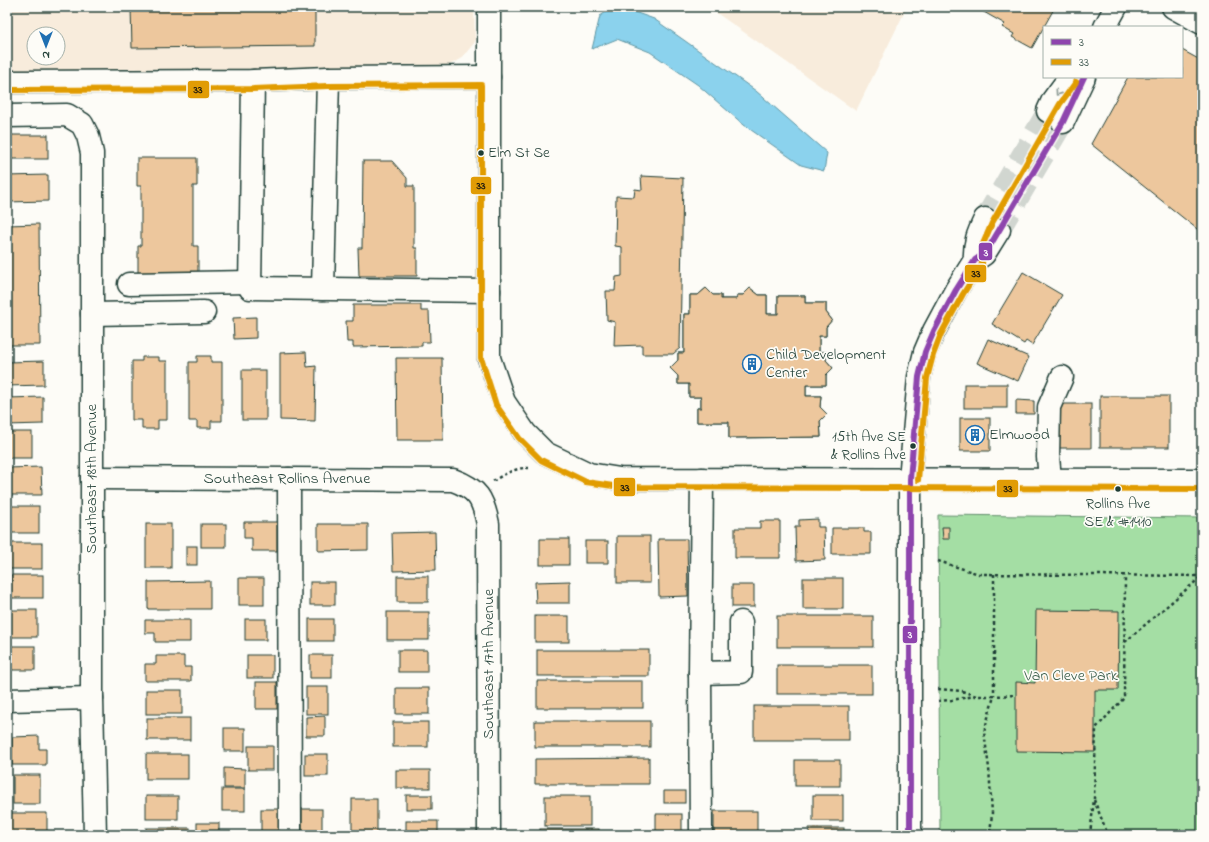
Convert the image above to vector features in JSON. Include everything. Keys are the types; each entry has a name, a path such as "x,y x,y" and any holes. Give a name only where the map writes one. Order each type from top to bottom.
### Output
{"street":[{"path":"489,7 489,358 504,402 525,433 545,453 589,474 620,478 1050,479 1202,481"},
{"path":"1106,26 1116,7"},
{"path":"1173,7 1202,23"},
{"path":"7,82 253,81 328,78 489,76"},
{"path":"323,289 328,78"},
{"path":"1069,78 1054,100 1055,116 1083,78"},
{"path":"253,81 250,288 489,291"},
{"name":"Southeast 18th Avenue","path":"7,116 66,115 82,124 88,136 92,153 92,698 95,835"},
{"path":"910,835 910,479 920,377 925,352 934,331 956,290 975,260 978,235 992,225"},
{"path":"129,284 250,282"},
{"path":"92,314 204,312"},
{"path":"1050,479 1048,457 1049,407 1062,377"},
{"name":"Southeast Rollins Avenue","path":"92,478 453,480 465,484 478,494"},
{"path":"289,478 290,835"},
{"path":"701,835 700,673 702,478"},
{"name":"Southeast 17th Avenue","path":"478,494 485,509 488,524 489,835"},
{"path":"700,673 741,672 741,622"},
{"path":"7,700 92,698"}],"path":[{"path":"938,561 980,574 1202,576"},
{"path":"990,835 992,813 989,768 984,732 994,696 994,574"},
{"path":"1090,835 1094,799 1096,728 1124,698 1125,576"},
{"path":"1125,642 1202,576"},
{"path":"938,689 962,691 976,696"},
{"path":"938,701 976,696 1016,695"},
{"path":"1094,799 1108,835"}],"shaded area":[{"path":"7,7 474,7 475,42 461,59 443,68 7,74"},
{"path":"708,7 907,7 856,111"}],"green space":[{"name":"Van Cleve Park","path":"938,515 1202,518 1202,835 940,835"}],"water":[{"path":"614,7 620,7 654,19 756,91 827,153 824,171 801,165 744,125 698,85 650,52 617,39 592,49 600,16"}],"building":[{"path":"131,7 315,7 315,46 132,48"},
{"path":"975,7 1055,7 1032,48 1012,37 1014,34 1002,27 1005,24"},
{"path":"1183,51 1202,61 1202,233 1091,144 1127,78 1183,78"},
{"path":"7,135 48,135 48,159 7,159"},
{"path":"137,158 197,158 197,186 193,186 193,246 198,246 198,273 138,273 138,246 141,246 141,186 137,186"},
{"path":"363,161 392,161 407,178 407,186 414,186 414,248 417,248 417,276 359,276 358,248 362,248"},
{"path":"48,175 48,201 7,202 7,176"},
{"path":"641,176 683,178 680,348 673,354 642,354 642,345 614,346 615,322 607,320 606,291 615,291 616,277 622,276 622,247 615,246 616,196 634,197 635,189 642,190"},
{"path":"39,224 40,345 7,345 7,225"},
{"path":"1023,272 1062,295 1032,345 1026,341 1024,344 992,324"},
{"name":"Child Development Center","path":"706,288 713,295 721,295 721,299 737,299 737,295 743,295 750,288 759,295 767,295 767,314 778,314 778,296 805,296 805,303 826,303 826,312 832,320 826,327 826,336 819,336 819,352 826,352 826,360 833,368 826,375 826,385 806,385 806,396 821,396 820,407 827,414 820,421 821,437 729,438 729,422 697,422 697,408 701,408 701,397 689,397 689,384 678,384 678,376 670,368 678,360 678,353 684,353 684,314 690,314 690,295 698,295","holes":["732,347 770,347 773,351 772,388 769,391 740,391 740,388 735,382 729,380 729,351"]},
{"name":"Child Development Center","path":"706,288 713,295 721,295 721,299 737,299 737,295 743,295 750,288 759,295 767,295 767,314 778,314 778,296 805,296 805,303 826,303 826,312 832,320 826,327 826,336 819,336 819,352 826,352 826,360 833,368 826,375 826,385 806,385 806,396 821,396 820,407 827,414 820,421 821,437 729,438 729,422 697,422 697,408 701,408 701,397 689,397 689,384 678,384 678,376 670,368 678,360 678,353 684,353 684,314 690,314 690,295 698,295"},
{"path":"353,305 421,305 421,311 429,311 430,342 422,342 422,346 353,347 353,342 347,342 346,321 353,321"},
{"path":"256,317 256,338 234,339 233,318"},
{"path":"988,339 1029,357 1018,381 977,363"},
{"path":"306,352 307,367 316,366 315,421 280,420 280,353"},
{"path":"197,356 211,356 211,362 222,362 222,421 211,421 211,428 197,428 197,421 189,421 189,362 197,362"},
{"path":"142,357 159,357 159,361 167,361 167,420 158,420 158,429 142,429 142,420 132,420 132,361 142,361"},
{"path":"396,358 442,358 443,440 397,440"},
{"path":"44,361 44,385 7,386 7,362"},
{"path":"242,370 266,370 266,420 242,420"},
{"path":"964,384 1007,384 1007,408 964,408"},
{"path":"1100,396 1169,396 1169,447 1100,447"},
{"path":"43,397 43,424 7,425 7,398"},
{"path":"1016,400 1034,401 1034,414 1016,414"},
{"path":"1057,404 1091,404 1091,448 1057,448"},
{"name":"Elmwood","path":"960,418 990,418 990,451 960,451"},
{"path":"7,432 32,432 32,458 7,458"},
{"path":"41,467 42,495 7,495 7,468"},
{"path":"7,506 39,506 39,533 7,533"},
{"path":"818,519 818,527 824,527 825,560 796,561 795,527 799,527 799,520"},
{"path":"760,521 780,521 780,558 735,558 735,528 760,528"},
{"path":"244,522 277,522 277,551 252,551 252,538 244,538"},
{"path":"146,524 171,524 171,568 146,568"},
{"path":"201,524 226,524 226,547 201,547"},
{"path":"318,524 368,524 368,550 318,551"},
{"path":"942,527 949,527 949,539 943,539"},
{"path":"832,528 864,528 864,532 871,532 871,554 832,554"},
{"path":"435,532 436,570 393,571 392,533"},
{"path":"617,536 650,536 650,583 617,583"},
{"path":"540,539 569,539 569,565 540,565"},
{"path":"658,539 687,539 688,596 659,597"},
{"path":"585,541 608,541 608,563 585,563"},
{"path":"9,543 42,543 42,569 9,569"},
{"path":"186,546 197,546 197,565 186,565"},
{"path":"11,575 43,575 43,598 11,598"},
{"path":"397,576 428,576 428,602 397,602"},
{"path":"239,578 264,578 264,605 239,605"},
{"path":"803,578 843,578 843,609 803,609"},
{"path":"210,581 210,609 148,609 148,582"},
{"path":"570,581 570,603 536,603 535,582"},
{"path":"310,582 335,582 335,605 310,605"},
{"path":"732,585 754,585 754,607 732,607"},
{"path":"7,610 37,610 37,637 7,637"},
{"path":"1036,610 1119,611 1118,690 1095,690 1095,752 1016,751 1016,682 1035,683"},
{"path":"387,612 429,612 429,640 387,640"},
{"path":"535,616 569,616 569,642 535,642"},
{"path":"777,616 873,616 873,647 777,647"},
{"path":"245,619 266,619 266,640 245,640"},
{"path":"309,619 333,619 333,641 309,641"},
{"path":"145,620 190,620 190,642 155,642 155,633 145,633"},
{"path":"7,646 35,646 35,670 7,670"},
{"path":"398,650 427,650 427,672 398,672"},
{"path":"537,650 649,650 649,676 537,676"},
{"path":"247,655 273,655 273,678 247,678"},
{"path":"310,655 332,655 332,678 310,678"},
{"path":"156,656 184,656 184,667 191,667 191,681 145,681 145,664 156,664"},
{"path":"777,665 872,665 872,694 777,694"},
{"path":"537,681 643,681 643,708 537,708"},
{"path":"256,682 277,682 277,709 256,709"},
{"path":"306,687 328,687 328,714 306,714"},
{"path":"396,688 429,688 429,714 396,714"},
{"path":"146,690 182,690 182,714 146,714"},
{"path":"754,706 849,706 849,740 754,740"},
{"path":"325,716 325,736 306,736 306,717"},
{"path":"147,718 190,718 190,740 147,740"},
{"path":"535,721 650,721 650,747 535,747"},
{"path":"393,722 428,722 428,747 393,747"},
{"path":"224,728 245,728 245,751 224,751"},
{"path":"39,736 39,749 46,749 46,765 12,765 12,737"},
{"path":"248,746 273,746 273,770 248,770"},
{"path":"146,754 188,754 188,779 146,779"},
{"path":"305,754 328,754 328,776 305,776"},
{"path":"649,758 649,784 535,784 535,759"},
{"path":"795,760 840,760 840,786 795,786"},
{"path":"224,768 245,769 245,788 224,788"},
{"path":"396,770 430,770 430,788 396,788"},
{"path":"13,775 40,775 40,804 13,804"},
{"path":"222,789 245,789 245,811 222,811"},
{"path":"664,791 685,791 685,803 664,803"},
{"path":"406,795 432,795 432,809 406,809"},
{"path":"813,795 843,795 843,821 813,821"},
{"path":"146,796 178,796 178,819 146,819"},
{"path":"545,796 590,796 590,826 545,826"},
{"path":"352,799 377,799 377,835 352,835"},
{"path":"261,809 281,809 281,835 261,835"},
{"path":"302,809 322,809 322,835 302,835"},
{"path":"714,811 757,811 757,835 714,835"},
{"path":"7,813 47,813 47,834 7,835"},
{"path":"656,814 682,814 682,835 656,835"},
{"path":"406,821 438,821 438,835 406,835"},
{"path":"197,823 219,823 219,835 197,835"},
{"path":"146,828 190,828 190,835 146,835"},
{"path":"809,828 844,828 844,835 809,835"},
{"path":"540,829 599,829 599,835 540,835"}],"tunnel":[{"path":"985,219 1048,111"},
{"path":"999,230 1063,122"}],"transit line":[{"name":"3","path":"910,835 910,479 919,377 925,352 934,331 956,290 975,260 984,254 988,249 1063,122 1084,78"},
{"name":"33","path":"918,480 927,378 933,355 941,334 963,294 982,264 983,244 992,223 1060,104 1076,82"},
{"name":"33","path":"7,90 253,89 328,86 481,85 481,358 496,405 519,438 541,460 586,482 620,487 1199,489"}],"place":[{"name":"Elm St Se","path":"481,153"},
{"name":"Child Development Center","path":"752,364"},
{"name":"Elmwood","path":"975,435"},
{"name":"15th Ave SE & Rollins Ave","path":"913,446"},
{"name":"Rollins Ave SE & #1410","path":"1118,489"}]}
